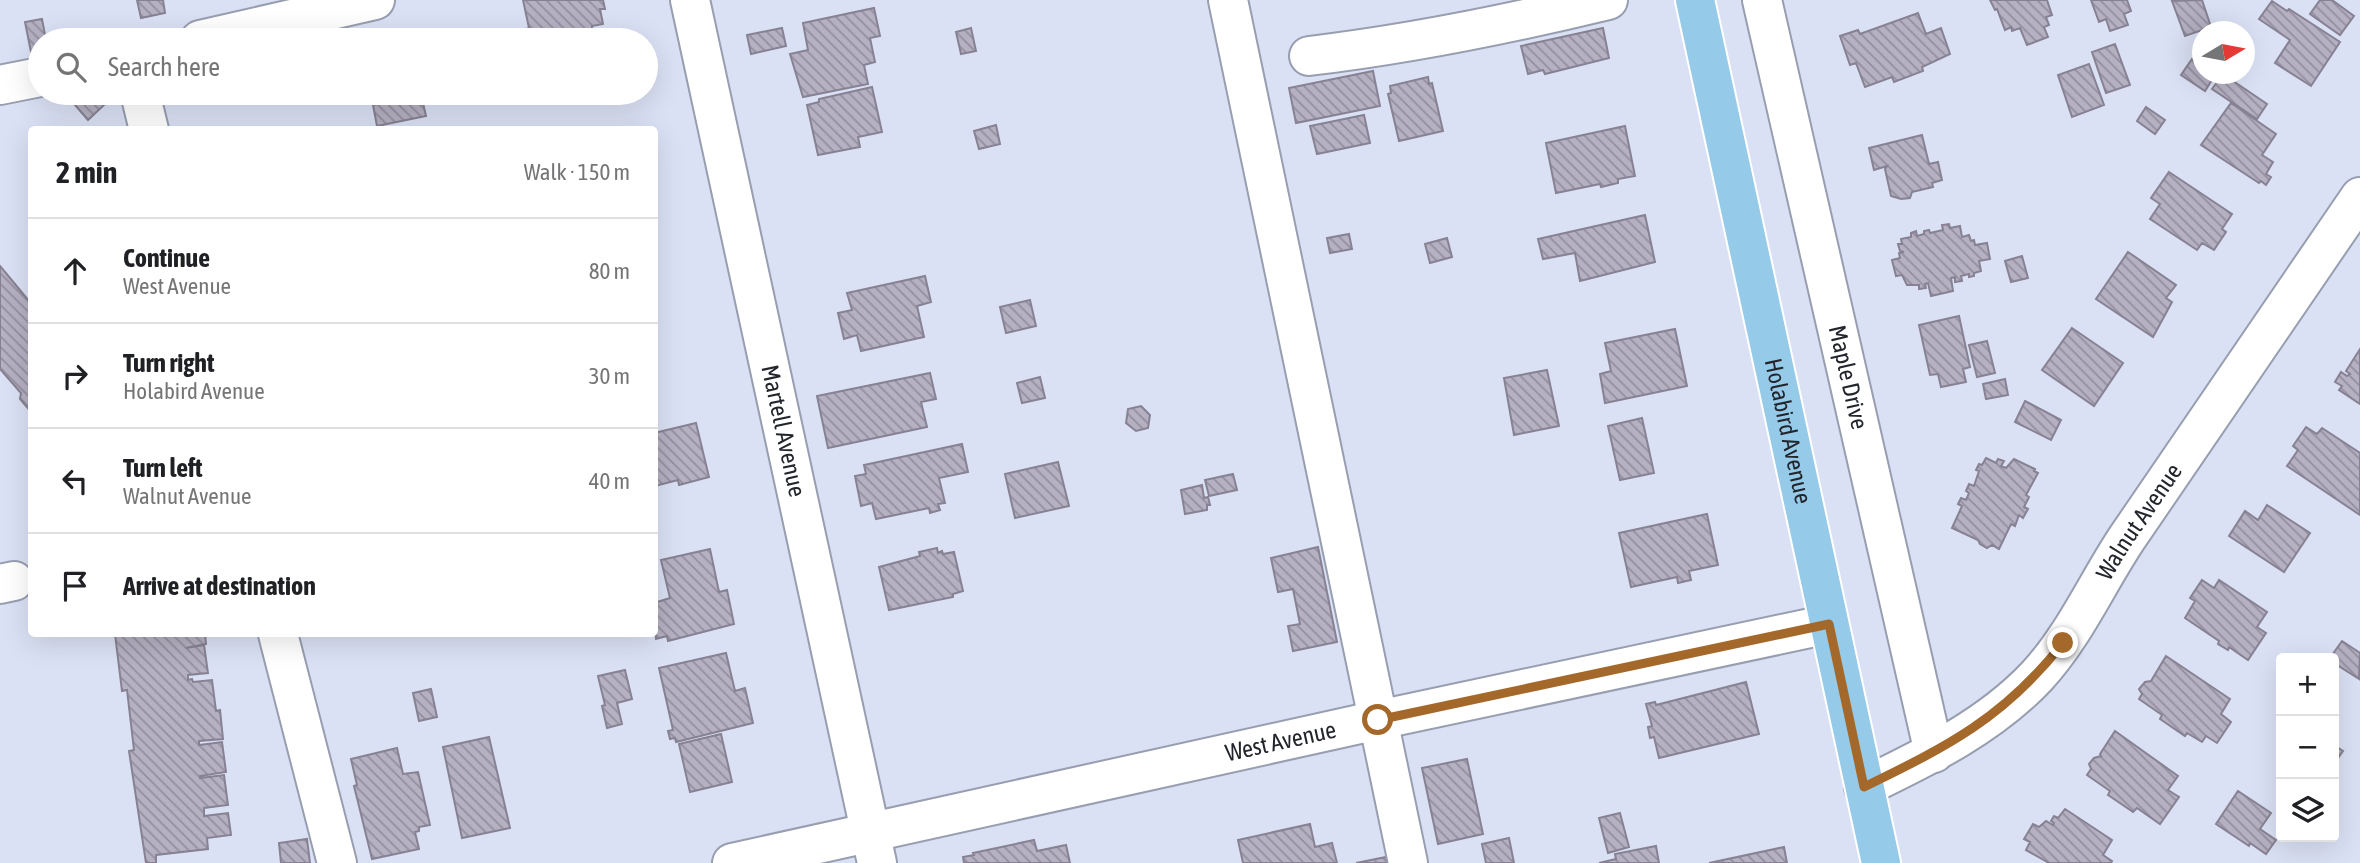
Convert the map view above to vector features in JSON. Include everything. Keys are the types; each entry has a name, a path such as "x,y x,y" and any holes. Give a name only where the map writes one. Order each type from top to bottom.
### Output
{"main road":[{"name":"Holabird Avenue","path":"1695,0 1881,863"}],"street":[{"path":"252,28 375,0"},
{"name":"Martell Avenue","path":"690,0 874,847"},
{"path":"1228,0 1408,863"},
{"path":"1309,56 1451,35 1608,0"},
{"name":"Maple Drive","path":"1762,0 1934,753"},
{"path":"0,85 28,79"},
{"path":"143,105 148,126"},
{"name":"Walnut Avenue","path":"1864,787 1934,753 1979,725 2038,675 2063,643 2111,561 2360,197"},
{"name":"West Avenue","path":"732,863 874,847 1378,720 1829,624"},
{"path":"279,637 337,863"}],"building":[{"path":"137,0 163,0 165,13 141,18"},
{"path":"523,0 603,0 605,9 600,9 603,24 592,28 529,28"},
{"path":"1990,0 2047,0 2052,15 2046,17 2049,25 2044,27 2048,37 2027,45 2020,28 2012,31 2011,27 2005,30 1997,9 1995,10"},
{"path":"2091,0 2127,0 2131,11 2124,14 2128,25 2110,31 2106,19 2099,22"},
{"path":"2202,0 2209,21 2192,21 2192,34 2185,36 2172,1"},
{"path":"2320,0 2332,0 2354,16 2340,35 2310,14"},
{"path":"2272,1 2340,42 2311,86 2275,63 2290,40 2259,19"},
{"path":"874,8 880,36 870,38 875,62 864,65 868,84 803,97 790,54 808,50 803,23"},
{"path":"1918,13 1926,34 1941,28 1950,54 1922,67 1923,71 1894,82 1892,77 1865,87 1856,63 1850,65 1840,36 1858,30 1860,34"},
{"path":"42,19 44,28 28,28 28,37 25,22"},
{"path":"782,28 786,46 751,54 747,35"},
{"path":"971,28 976,51 961,54 956,32"},
{"path":"1603,28 1609,58 1545,74 1543,70 1528,74 1521,46"},
{"path":"2115,44 2130,85 2106,93 2092,52"},
{"path":"2192,59 2192,82 2181,75"},
{"path":"2089,64 2104,105 2072,117 2058,75"},
{"path":"1373,71 1380,106 1296,123 1289,88"},
{"path":"1428,77 1429,84 1432,83 1443,131 1399,141 1388,94 1391,93 1390,86"},
{"path":"2194,84 2209,84 2205,91"},
{"path":"2216,84 2238,84 2267,104 2257,119 2212,89"},
{"path":"872,87 882,132 858,137 860,147 818,155 807,105 819,102 819,99"},
{"path":"2231,103 2276,134 2262,155 2273,162 2266,174 2271,177 2266,185 2201,145"},
{"path":"75,105 104,105 88,120"},
{"path":"373,105 424,105 426,116 377,126"},
{"path":"2146,107 2165,120 2155,134 2137,121"},
{"path":"1364,115 1370,143 1317,154 1310,126"},
{"path":"996,125 1000,144 979,149 974,131"},
{"path":"1625,126 1635,176 1618,179 1618,183 1601,187 1600,184 1556,193 1546,143"},
{"path":"1922,135 1929,164 1938,162 1942,180 1932,183 1933,187 1912,192 1910,198 1891,196 1885,169 1887,166 1874,170 1869,148"},
{"path":"2169,172 2232,214 2222,229 2226,232 2214,250 2202,243 2197,250 2150,219 2160,204 2151,198"},
{"path":"1645,215 1655,262 1580,281 1575,253 1543,259 1538,239"},
{"path":"1949,224 1950,228 1960,226 1962,237 1969,235 1975,245 1987,243 1990,259 1979,261 1981,271 1974,273 1974,276 1961,276 1962,281 1955,282 1955,277 1951,278 1953,291 1931,296 1928,283 1925,284 1926,288 1919,289 1919,285 1907,285 1902,275 1896,276 1892,260 1900,258 1899,253 1904,252 1900,251 1898,244 1902,244 1901,239 1911,237 1911,233 1916,231 1917,236 1924,234 1924,231 1929,230 1930,233 1943,230 1942,225"},
{"path":"1349,234 1352,249 1330,253 1327,238"},
{"path":"1447,238 1452,257 1430,263 1425,244"},
{"path":"2128,252 2176,285 2166,298 2172,302 2153,337 2096,299"},
{"path":"2022,256 2028,278 2011,282 2005,261"},
{"path":"0,266 28,300 28,408 20,399 21,393 0,369"},
{"path":"925,276 931,302 917,306 924,337 861,351 857,335 844,339 838,313 852,310 847,293"},
{"path":"1030,300 1036,326 1006,333 1000,307"},
{"path":"1959,316 1970,367 1963,369 1966,382 1941,387 1938,374 1930,375 1919,325"},
{"path":"2072,328 2123,363 2094,406 2042,370"},
{"path":"1675,329 1687,386 1605,403 1600,374 1611,371 1605,343"},
{"path":"1987,341 1995,373 1977,377 1969,345"},
{"path":"2360,349 2360,404 2339,390 2342,386 2335,382 2341,372 2347,376 2350,374 2346,371"},
{"path":"1547,370 1559,426 1514,435 1504,378"},
{"path":"930,373 936,399 921,402 927,427 828,448 817,396"},
{"path":"1040,377 1045,398 1022,403 1017,383"},
{"path":"2005,379 2008,395 1986,399 1983,384"},
{"path":"2025,401 2061,420 2051,440 2015,422"},
{"path":"1141,406 1150,415 1148,428 1136,431 1126,423 1128,409"},
{"path":"1642,418 1654,473 1620,480 1608,426"},
{"path":"696,423 709,477 679,485 678,480 658,485 658,432"},
{"path":"2306,427 2317,434 2322,428 2360,453 2360,515 2287,466 2298,450 2293,446"},
{"path":"962,444 968,472 939,478 945,503 938,504 940,510 930,513 929,508 876,519 872,503 861,506 855,476 866,474 864,465"},
{"path":"1986,458 1996,463 1998,459 2004,461 2001,466 2006,468 2014,459 2038,473 2026,495 2029,497 2024,507 2028,509 2023,518 2019,515 2015,526 2011,524 1999,549 1992,545 1987,548 1978,540 1952,528 1962,506 1958,504 1961,498 1966,500 1969,484 1974,486 1979,471 1976,470"},
{"path":"1058,462 1069,506 1015,518 1005,474"},
{"path":"1233,474 1237,490 1209,496 1205,480"},
{"path":"1202,485 1204,498 1208,497 1210,505 1207,505 1207,510 1185,514 1181,490"},
{"path":"2267,505 2310,533 2284,572 2229,536 2245,511 2258,520"},
{"path":"1707,514 1718,565 1689,571 1691,580 1678,583 1677,577 1631,587 1619,533"},
{"path":"1318,547 1337,642 1293,651 1288,626 1300,624 1293,589 1278,592 1271,558"},
{"path":"937,548 938,553 954,552 963,591 953,594 953,597 889,610 879,567 920,556 919,552"},
{"path":"710,549 719,592 727,590 734,624 668,641 667,636 656,639 658,602 670,598 661,560"},
{"path":"2202,580 2214,588 2219,580 2267,612 2257,627 2266,633 2248,660 2229,647 2228,650 2218,644 2219,641 2185,618 2195,601 2190,598"},
{"path":"115,637 205,637 206,644 186,648 204,645 208,673 188,675 188,680 212,680 216,711 220,710 223,739 199,741 199,745 222,742 226,772 200,778 224,775 228,805 204,808 204,816 228,813 231,835 207,838 208,849 156,855 156,863 146,863 129,751 134,750 127,690 122,691"},
{"path":"2342,641 2360,653 2359,679 2339,666 2339,653 2334,653"},
{"path":"726,653 735,691 745,688 753,723 676,742 675,738 670,739 668,731 673,730 659,668"},
{"path":"2166,656 2230,699 2221,714 2231,722 2217,743 2206,736 2202,742 2187,733 2185,736 2160,719 2162,715 2139,699 2142,694 2139,689 2145,682 2151,681"},
{"path":"625,670 632,699 617,703 622,724 607,728 598,676"},
{"path":"1746,682 1759,734 1659,758 1654,737 1650,738 1648,727 1652,726 1646,704 1655,702 1656,705"},
{"path":"431,689 437,717 419,721 413,693"},
{"path":"2115,731 2178,776 2168,790 2179,797 2160,824 2137,808 2133,812 2108,795 2110,791 2087,775 2091,769 2089,764 2094,758 2101,756"},
{"path":"721,734 732,782 690,792 679,744"},
{"path":"489,737 510,828 462,838 443,747"},
{"path":"397,748 403,774 418,772 430,825 419,827 419,831 415,832 419,849 372,859 354,786 357,785 351,759"},
{"path":"1467,759 1483,834 1438,844 1422,768"},
{"path":"2238,791 2271,813 2260,829 2276,840 2266,854 2216,824"},
{"path":"2065,809 2112,840 2103,855 2112,861 2111,863 2049,863 2026,850 2030,842 2024,839 2033,824 2039,827 2046,821 2053,825 2051,821 2054,816 2058,818"},
{"path":"1620,813 1629,847 1608,853 1599,818"},
{"path":"1310,824 1315,847 1332,843 1337,863 1243,863 1238,840"},
{"path":"1509,838 1514,863 1486,863 1482,844"},
{"path":"307,839 310,863 281,863 279,843"},
{"path":"1034,840 1037,851 1066,845 1070,863 964,863 963,857 974,855 973,853"},
{"path":"1656,846 1659,863 1599,863 1616,859 1615,854"},
{"path":"1784,847 1787,863 1709,863"},
{"path":"1386,857 1387,863 1356,863"}],"route":[{"path":"1378,720 1829,624 1864,787 1934,753 1979,725 2038,675 2063,643"}]}
